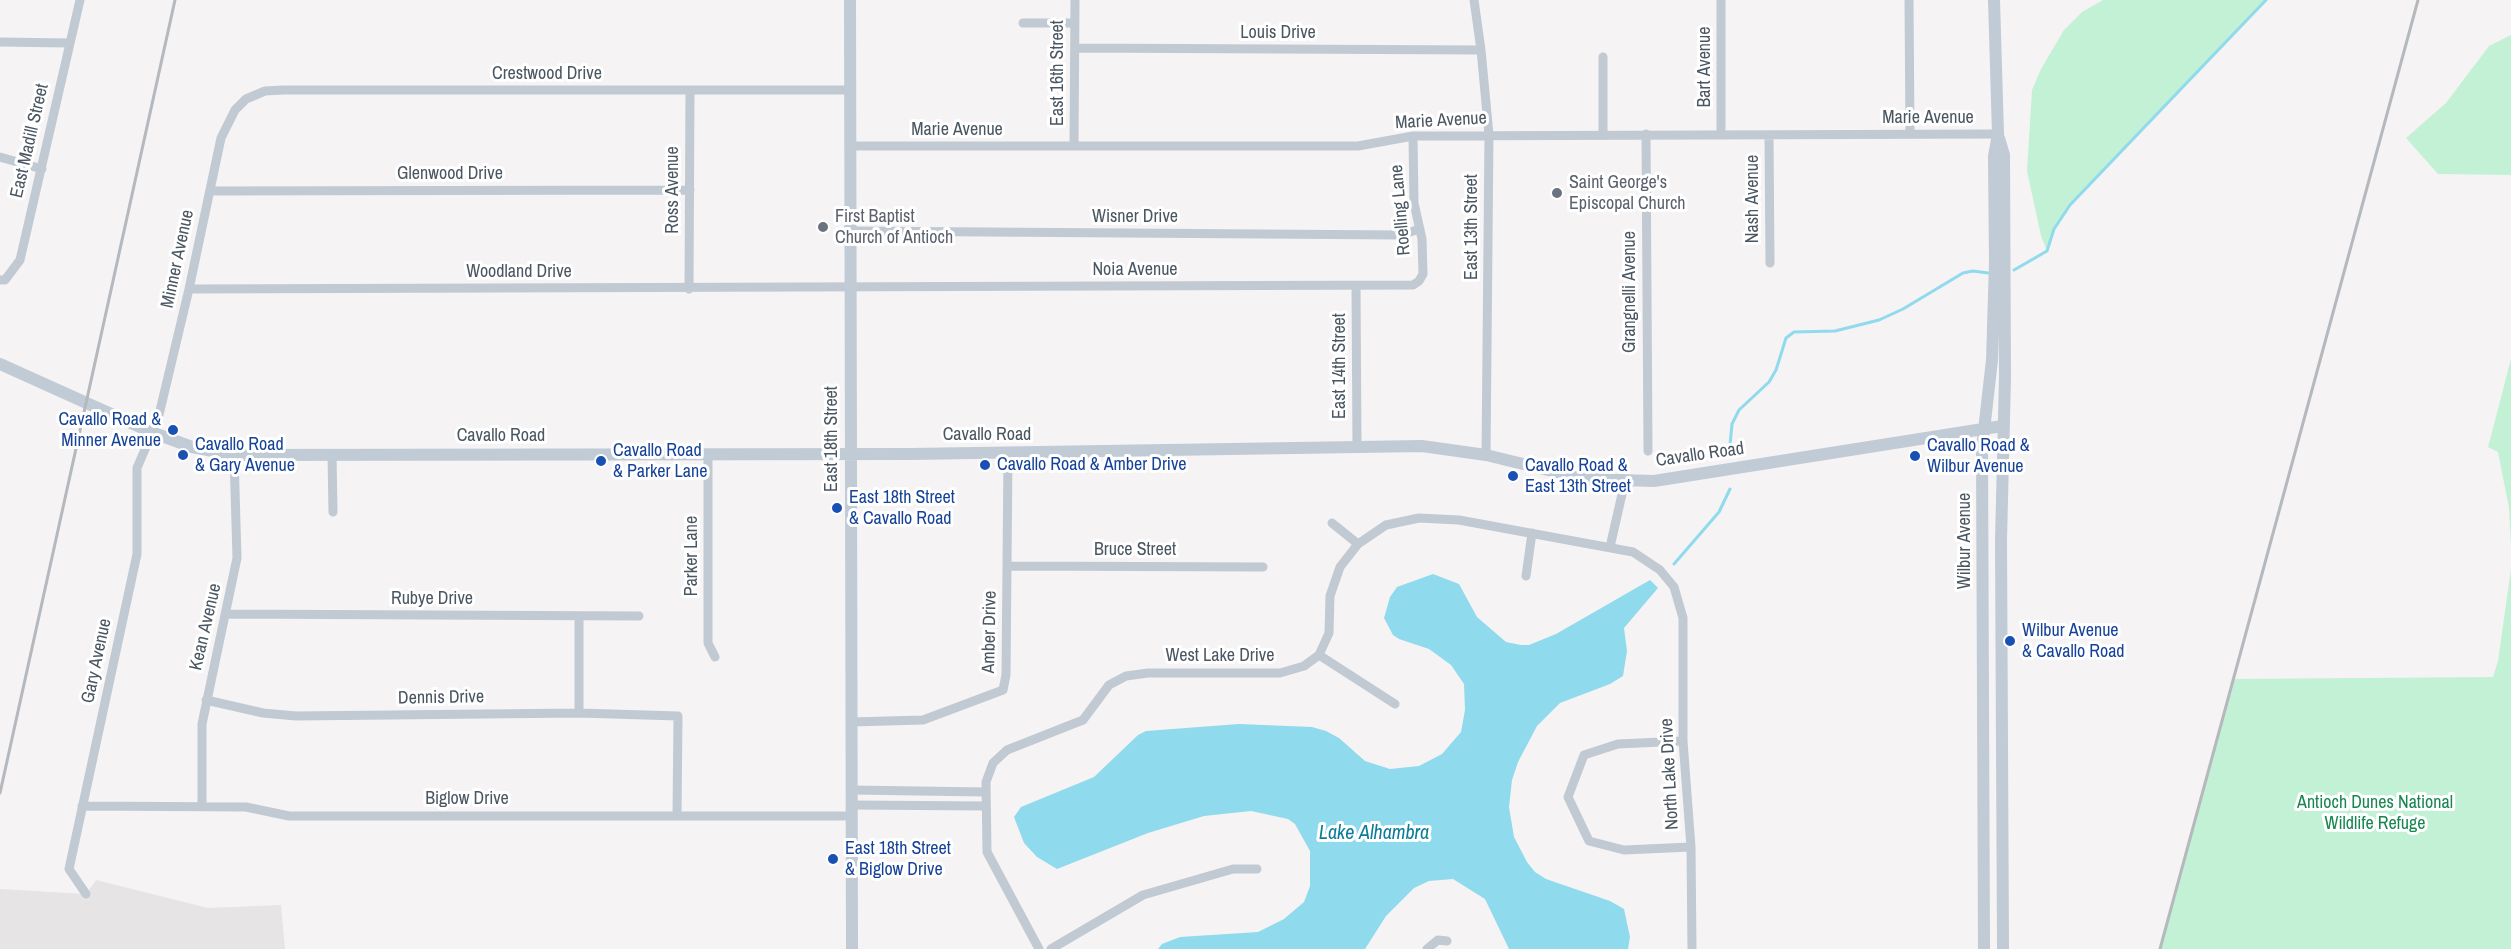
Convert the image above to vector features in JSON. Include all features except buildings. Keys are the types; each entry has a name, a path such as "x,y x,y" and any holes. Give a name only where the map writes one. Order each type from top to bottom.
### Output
{"main road":[{"name":"East 18th Street","path":"850,0 852,949"},
{"name":"Wilbur Avenue","path":"1984,949 1982,459 1992,360 1995,263 1994,156 1998,134 1994,0"},
{"name":"Wilbur Avenue","path":"1998,134 2004,155 2003,949"},
{"name":"Cavallo Road","path":"0,364 151,432 192,447 234,455 1008,453 1422,446 1486,455 1586,479 1654,481 2002,426"},
{"path":"1984,765 1991,782 1992,801 1994,806 2002,811"}],"street":[{"name":"East Madill Street","path":"0,280 5,280 20,260 80,0"},
{"name":"East 16th Street","path":"1074,146 1075,0"},
{"name":"East 13th Street","path":"1474,0 1489,135 1486,455"},
{"name":"Bart Avenue","path":"1721,0 1721,134"},
{"path":"1909,0 1910,134"},
{"path":"1023,23 1075,23"},
{"path":"0,42 69,43"},
{"name":"Louis Drive","path":"1075,48 1481,50"},
{"path":"1603,57 1604,134"},
{"name":"Crestwood Drive","path":"246,99 265,91 283,90 849,90"},
{"name":"Ross Avenue","path":"689,289 690,90"},
{"name":"Minner Avenue","path":"151,432 158,420 221,138 235,110 246,99"},
{"name":"Grangnelli Avenue","path":"1646,134 1648,451"},
{"name":"Marie Avenue","path":"850,146 1358,146 1413,136 1998,134"},
{"name":"Nash Avenue","path":"1769,135 1770,263"},
{"name":"Roelling Lane","path":"1413,136 1414,203 1420,229 1423,274 1419,281"},
{"path":"0,157 42,169"},
{"name":"Glenwood Drive","path":"210,190 690,190"},
{"name":"Wisner Drive","path":"849,231 1400,235 1420,229"},
{"name":"Noia Avenue","path":"849,287 1356,286 1413,285 1419,281"},
{"name":"East 14th Street","path":"1356,286 1357,447"},
{"name":"Woodland Drive","path":"189,289 849,287"},
{"name":"Gary Avenue","path":"86,894 69,869 137,554 137,468 151,432"},
{"name":"Amber Drive","path":"851,722 923,720 1003,690 1006,675 1008,453"},
{"path":"332,454 333,512"},
{"name":"Parker Lane","path":"708,454 708,643 715,657"},
{"name":"Kean Avenue","path":"202,806 202,724 237,558 234,455"},
{"path":"1395,704 1319,655 1329,633 1330,596 1340,567 1358,544 1386,525 1419,518 1459,520 1610,547 1625,481"},
{"path":"1332,523 1358,544"},
{"path":"1526,576 1532,533"},
{"name":"North Lake Drive","path":"1610,547 1633,552 1660,570 1674,587 1683,618 1683,741 1691,847 1692,949"},
{"name":"Bruce Street","path":"1008,566 1263,567"},
{"name":"Rubye Drive","path":"225,614 639,616"},
{"path":"579,616 579,713"},
{"name":"West Lake Drive","path":"1039,949 987,852 986,782 993,763 1007,750 1083,720 1109,685 1126,676 1148,673 1280,673 1304,666 1319,655"},
{"name":"Dennis Drive","path":"206,700 263,713 296,716 579,713 678,716 677,816"},
{"path":"1683,741 1618,744 1584,755 1568,797 1589,842 1624,850 1691,847"},
{"path":"852,790 985,800"},
{"name":"Biglow Drive","path":"82,806 246,807 289,816 677,816 852,811 985,800"},
{"path":"1051,949 1143,896 1233,869 1257,868"},
{"path":"1428,949 1438,940 1447,941"}],"shaded area":[{"path":"96,880 208,908 281,905 285,949 0,949 0,889 86,894"}],"green space":[{"path":"2103,0 2266,0 2070,205 2054,229 2047,251 2041,236 2027,171 2032,90 2041,69 2064,30 2082,12"},
{"path":"2511,35 2511,175 2438,174 2406,138 2446,103 2489,46"},
{"path":"2511,359 2511,544 2509,508 2498,452 2488,447"},
{"name":"Antioch Dunes National Wildlife Refuge","path":"2511,569 2511,949 2160,949 2233,679 2493,677 2498,661"}],"water":[{"name":"Lake Alhambra","path":"1433,574 1459,584 1477,617 1506,642 1521,645 1529,645 1556,634 1650,580 1658,588 1624,628 1627,651 1623,676 1610,684 1560,703 1537,726 1518,762 1512,780 1509,807 1514,837 1535,872 1546,879 1610,901 1624,909 1630,937 1628,949 1509,949 1485,899 1453,879 1429,881 1414,888 1386,916 1365,949 1158,949 1162,944 1180,937 1258,932 1284,919 1304,902 1310,886 1310,851 1295,824 1288,819 1251,811 1204,816 1148,833 1057,869 1037,857 1024,843 1014,817 1021,807 1094,777 1138,735 1146,731 1239,724 1312,727 1339,738 1365,761 1390,769 1419,766 1442,754 1461,732 1465,710 1464,684 1451,665 1429,649 1393,635 1384,618 1390,597 1397,587"}],"waterway":[{"path":"2014,270 2047,251 2054,229 2070,205 2266,0"},
{"path":"1730,445 1732,424 1739,410 1769,382 1776,370 1786,338 1794,332 1835,331 1879,320 1903,309 1963,273 1973,271 1988,273"},
{"path":"1674,564 1719,512 1730,489"}],"railway":[{"path":"0,793 175,0"},
{"path":"2160,949 2418,0"}],"place":[{"name":"Saint George's Episcopal Church","path":"1557,193"},
{"name":"First Baptist Church of Antioch","path":"823,227"},
{"name":"Cavallo Road & Minner Avenue","path":"173,430"},
{"name":"Cavallo Road & Gary Avenue","path":"183,455"},
{"name":"Cavallo Road & Wilbur Avenue","path":"1915,456"},
{"name":"Cavallo Road & Parker Lane","path":"601,461"},
{"name":"Cavallo Road & Amber Drive","path":"985,465"},
{"name":"Cavallo Road & East 13th Street","path":"1513,476"},
{"name":"East 18th Street & Cavallo Road","path":"837,508"},
{"name":"Wilbur Avenue & Cavallo Road","path":"2010,641"},
{"name":"East 18th Street & Biglow Drive","path":"833,859"}]}
